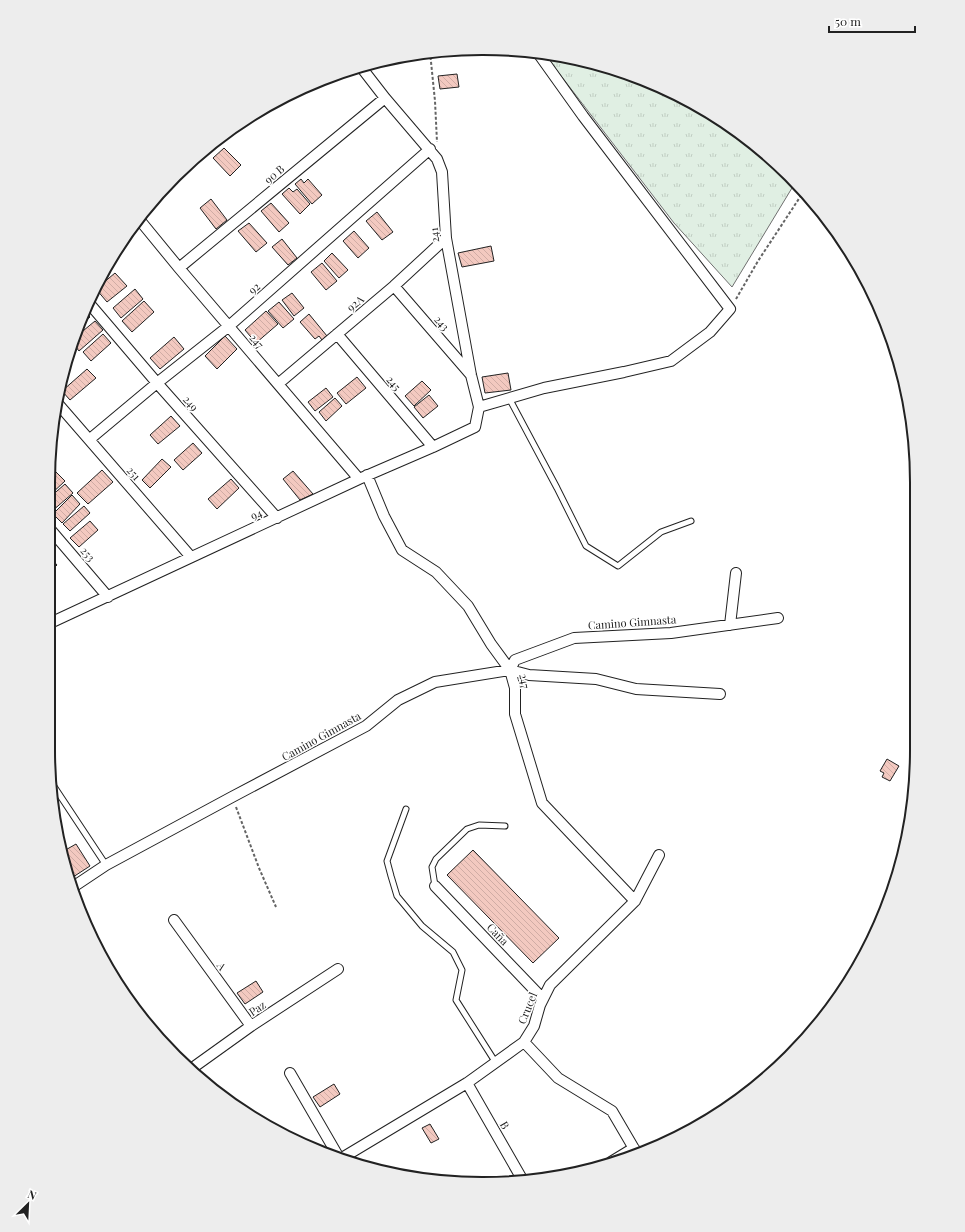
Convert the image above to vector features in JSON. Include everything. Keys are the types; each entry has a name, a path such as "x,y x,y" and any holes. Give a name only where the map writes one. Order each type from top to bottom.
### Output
{"street":[{"path":"479,407 544,388 671,361 710,332 730,309 583,116 542,60"},
{"name":"241","path":"365,72 385,98 430,149 437,159 442,172 446,238 471,375 479,407 475,427"},
{"name":"90 B","path":"178,268 385,98"},
{"name":"92","path":"90,439 229,326 430,149"},
{"name":"247","path":"142,223 178,268 278,384 363,477 402,550 436,572 468,606 491,644 510,670 515,688 516,714 542,803 635,901"},
{"name":"92A","path":"278,384 394,286 446,238"},
{"name":"243","path":"394,286 471,375"},
{"name":"249","path":"93,308 157,383 277,518"},
{"name":"245","path":"337,334 433,447"},
{"name":"251","path":"62,408 191,557"},
{"name":"94","path":"55,621 363,477 475,427"},
{"name":"253","path":"55,535 108,597"},
{"path":"730,625 736,573"},
{"name":"Camino Gimnasta","path":"77,884 106,865 232,796 366,726 398,700 436,682 510,670 515,660 574,638 671,633 778,618"},
{"path":"510,670 529,675 596,679 636,689 720,694"},
{"name":"Crucel","path":"347,1155 468,1083 524,1042 534,1026 540,1004 550,985 635,901 659,855"},
{"name":"Caña","path":"435,886 543,998"},
{"name":"A","path":"174,920 251,1026"},
{"name":"Paz","path":"195,1066 251,1026 338,969"},
{"path":"524,1042 558,1078 612,1111 634,1149"},
{"path":"290,1073 335,1150"},
{"name":"B","path":"468,1083 520,1175"}],"lane":[{"path":"509,398 586,546 618,566 661,532 691,521"},
{"path":"58,792 106,865"},
{"path":"406,809 387,861 397,896 422,926 453,952 462,970 456,1000 496,1063"},
{"path":"435,886 432,867 436,859 467,829 479,825 505,826"}],"path":[{"path":"431,59 435,101 437,159"},
{"path":"730,309 758,261 800,197"},
{"path":"232,796 259,868 276,907"}],"green space":[{"path":"549,61 566,63 620,78 672,99 696,112 743,143 792,188 732,287 674,223"}],"building":[{"path":"457,74 459,87 440,89 438,76"},
{"path":"224,148 241,165 230,176 213,158"},
{"path":"301,179 304,183 308,179 322,195 312,204 295,184"},
{"path":"289,188 293,192 297,189 310,204 300,214 282,194"},
{"path":"211,199 227,220 216,229 200,208"},
{"path":"271,203 289,223 279,232 261,211"},
{"path":"377,212 393,232 382,240 366,221"},
{"path":"249,223 267,243 256,252 238,231"},
{"path":"354,231 369,248 358,258 343,241"},
{"path":"282,239 297,258 288,265 272,247"},
{"path":"491,246 494,261 462,267 458,253"},
{"path":"332,253 348,270 339,278 324,261"},
{"path":"322,263 337,281 326,290 311,272"},
{"path":"115,273 127,286 107,302 99,293 106,281"},
{"path":"135,289 143,299 121,318 113,308"},
{"path":"292,293 304,308 294,316 282,300"},
{"path":"144,301 154,312 132,332 122,321"},
{"path":"279,302 294,319 283,328 268,311"},
{"path":"266,311 278,324 256,343 245,330"},
{"path":"309,314 327,336 322,340 319,336 315,339 300,322"},
{"path":"95,321 103,330 79,351 77,348 84,330"},
{"path":"103,334 111,343 91,361 83,352"},
{"path":"225,336 237,349 217,369 205,356"},
{"path":"174,337 184,349 160,369 150,358"},
{"path":"87,369 96,378 70,400 64,394 66,387"},
{"path":"508,373 511,390 485,393 482,377"},
{"path":"357,377 366,388 346,404 337,393"},
{"path":"422,381 431,390 414,406 405,396"},
{"path":"326,388 333,397 315,411 308,402"},
{"path":"429,395 438,406 423,418 414,407"},
{"path":"335,398 342,406 326,421 319,412"},
{"path":"171,416 180,426 158,444 150,435"},
{"path":"193,443 202,453 183,470 174,460"},
{"path":"162,459 171,467 150,488 142,480"},
{"path":"102,470 113,482 88,504 77,493"},
{"path":"293,471 313,494 300,500 283,479"},
{"path":"55,473 65,481 55,490 55,482"},
{"path":"231,479 239,488 217,509 208,499"},
{"path":"65,484 73,493 55,509 55,493"},
{"path":"72,495 80,504 62,523 55,516 55,512"},
{"path":"84,506 90,513 70,531 63,524"},
{"path":"90,521 98,530 79,547 70,538"},
{"path":"887,759 899,766 890,781 882,777 884,773 880,771"},
{"path":"76,844 90,866 75,876 67,849"},
{"path":"473,850 559,938 533,963 447,875"},
{"path":"256,981 263,992 245,1004 237,993"},
{"path":"334,1084 340,1094 320,1107 313,1097"},
{"path":"430,1124 439,1139 431,1143 422,1128"}]}
